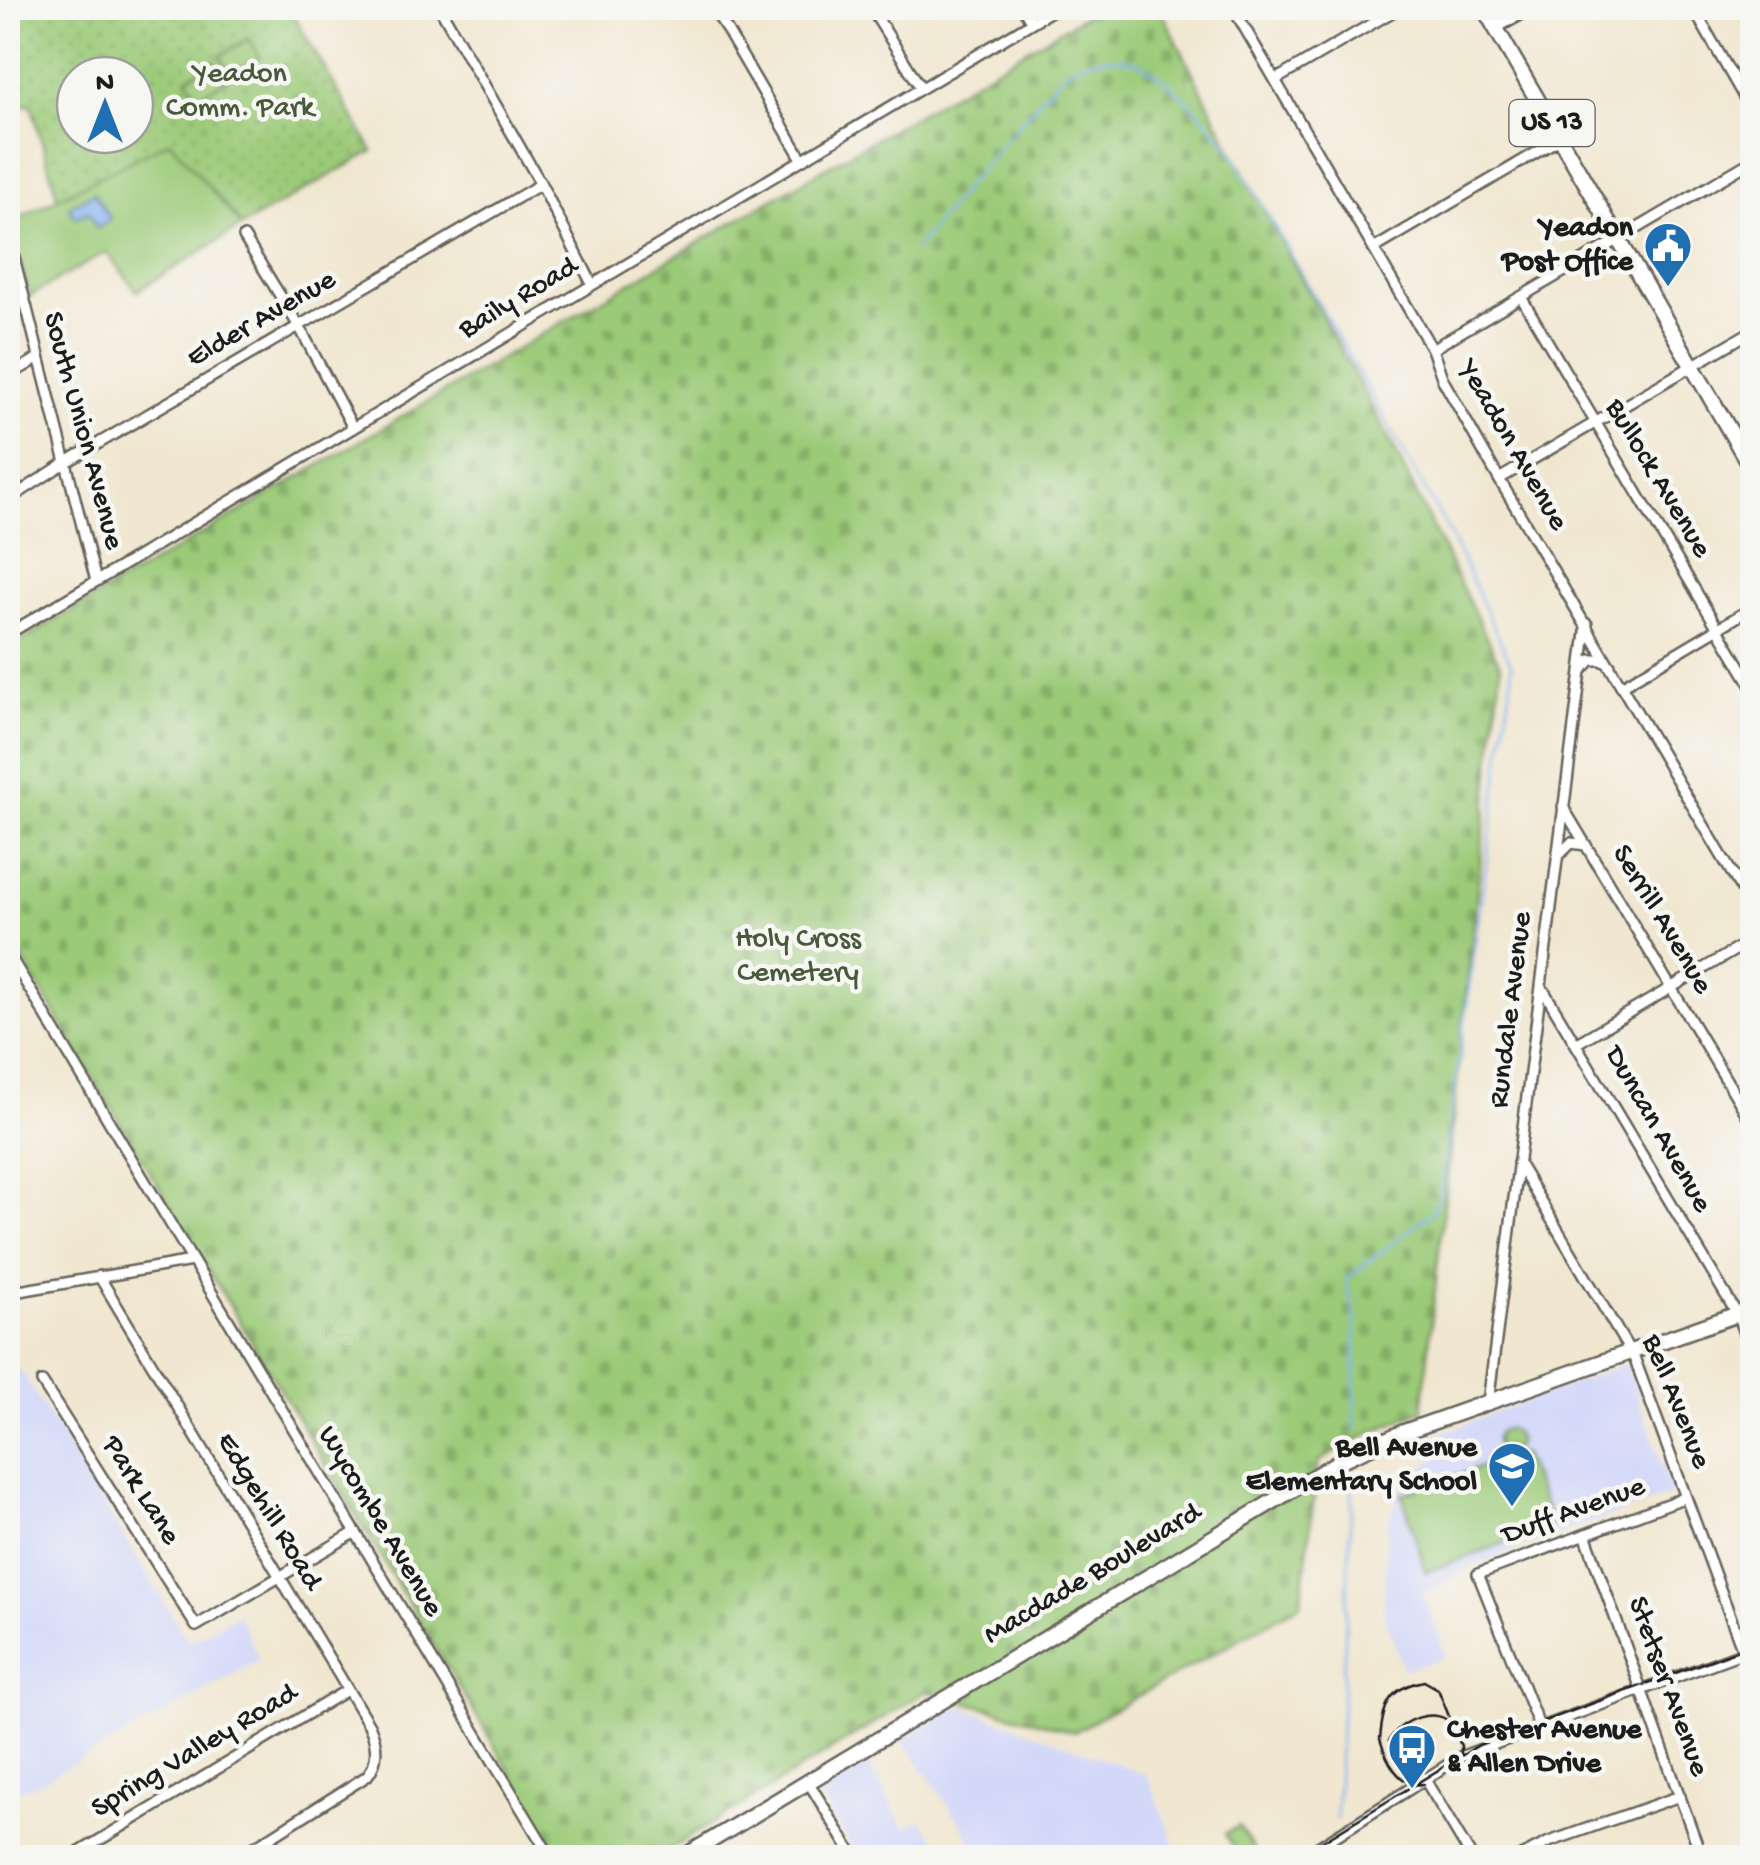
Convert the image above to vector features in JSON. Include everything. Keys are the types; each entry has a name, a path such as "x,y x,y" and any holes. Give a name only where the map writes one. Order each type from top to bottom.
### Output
{"main road":[{"name":"US 13","path":"1484,8 1752,469"},
{"name":"Macdade Boulevard","path":"682,1858 1312,1476 1384,1440 1752,1309"}],"street":[{"path":"440,8 541,184 592,284"},
{"path":"714,8 802,158"},
{"path":"871,8 920,88"},
{"path":"1023,8 1032,22"},
{"name":"Baily Road","path":"8,634 1056,8"},
{"name":"Yeadon Avenue","path":"1233,8 1375,248 1499,479 1752,907"},
{"path":"1275,80 1399,8"},
{"path":"1496,27 1529,8"},
{"path":"1693,8 1752,112"},
{"path":"1375,248 1561,138"},
{"path":"1432,349 1752,161"},
{"name":"Elder Avenue","path":"8,500 64,463 541,184"},
{"name":"South Union Avenue","path":"8,234 96,581"},
{"path":"244,237 300,328 352,428"},
{"name":"Bullock Avenue","path":"1522,296 1752,686"},
{"path":"1499,479 1752,330"},
{"path":"8,376 37,359"},
{"path":"1623,685 1752,608"},
{"name":"Rundale Avenue","path":"1488,1402 1586,624"},
{"path":"1580,672 1594,660 1606,661 1613,667"},
{"name":"Serrill Avenue","path":"1563,807 1752,1123"},
{"name":"Serrill Avenue","path":"1557,858 1571,843 1588,846"},
{"path":"1577,1043 1752,940"},
{"name":"Wycombe Avenue","path":"8,954 551,1858"},
{"name":"Duncan Avenue","path":"1541,986 1737,1314 1752,1355"},
{"name":"Bell Avenue","path":"1518,1163 1631,1352 1748,1650 1752,1675"},
{"path":"8,1294 192,1261"},
{"name":"Edgehill Road","path":"99,1276 375,1740 374,1764 366,1776 237,1858"},
{"name":"Park Lane","path":"42,1382 196,1626 278,1578"},
{"name":"Duff Avenue","path":"1539,1726 1478,1574 1686,1497"},
{"path":"278,1578 356,1532"},
{"name":"Stetser Avenue","path":"1585,1534 1702,1858"},
{"path":"1300,1858 1424,1778 1482,1746 1748,1650"},
{"name":"Spring Valley Road","path":"70,1858 346,1690"},
{"path":"1424,1778 1472,1858"},
{"path":"807,1780 855,1858"},
{"path":"1516,1858 1549,1842 1680,1796"}],"shaded area":[{"name":"Bell Avenue Elementary School","path":"1626,1364 1673,1494 1473,1565 1424,1593 1446,1657 1404,1670 1384,1615 1387,1524 1403,1484 1439,1454 1437,1435"},
{"path":"20,1369 189,1642 238,1614 259,1660 32,1787 8,1792 8,1371"},
{"path":"960,1706 1147,1775 1180,1857 984,1857 902,1739"},
{"path":"862,1753 905,1828 922,1820 946,1857 859,1857 810,1783"}],"green space":[{"name":"Yeadon Comm. Park","path":"8,8 289,8 373,151 242,226 170,142 155,150 155,55 55,55 55,155 144,155 58,199 31,104 8,110"},
{"name":"Holy Cross Cemetery","path":"1098,8 1160,8 1234,154 1388,437 1501,667 1422,1411 1374,1431 1318,1462 1301,1604 1074,1732 927,1691 657,1857 561,1857 8,936 8,648"},
{"path":"249,38 260,57 231,74 220,56"},
{"path":"215,61 227,79 198,96 187,78"},
{"path":"170,141 242,226 137,291 106,252 30,296 9,223 143,155 155,155 155,149"},
{"path":"1507,1429 1515,1432 1515,1448 1507,1451 1499,1448 1496,1440 1499,1432"},
{"path":"1522,1453 1553,1525 1426,1572 1402,1494"},
{"path":"1239,1826 1257,1855 1240,1857 1225,1834"}],"water":[{"path":"94,192 111,220 97,228 88,212 76,218 69,207"}],"waterway":[{"path":"914,251 1012,131 1069,70 1088,61 1116,59 1141,64 1154,72 1228,145 1448,530 1511,664 1440,1196 1431,1213 1346,1279 1355,1319 1355,1429"},
{"path":"1336,1819 1353,1475"},
{"path":"1333,1858 1334,1851"}],"tram line":[{"path":"1295,1858 1479,1745 1752,1645"},
{"path":"1423,1784 1400,1777 1380,1739 1386,1708 1402,1688 1424,1681 1438,1689 1461,1746 1461,1755 1454,1764"},
{"path":"1389,1741 1401,1727 1419,1717 1438,1716 1453,1726"}],"place":[{"name":"Yeadon Post Office","path":"1668,288"},
{"name":"Bell Avenue Elementary School","path":"1512,1508"},
{"name":"Chester Avenue & Allen Drive","path":"1412,1790"}]}
